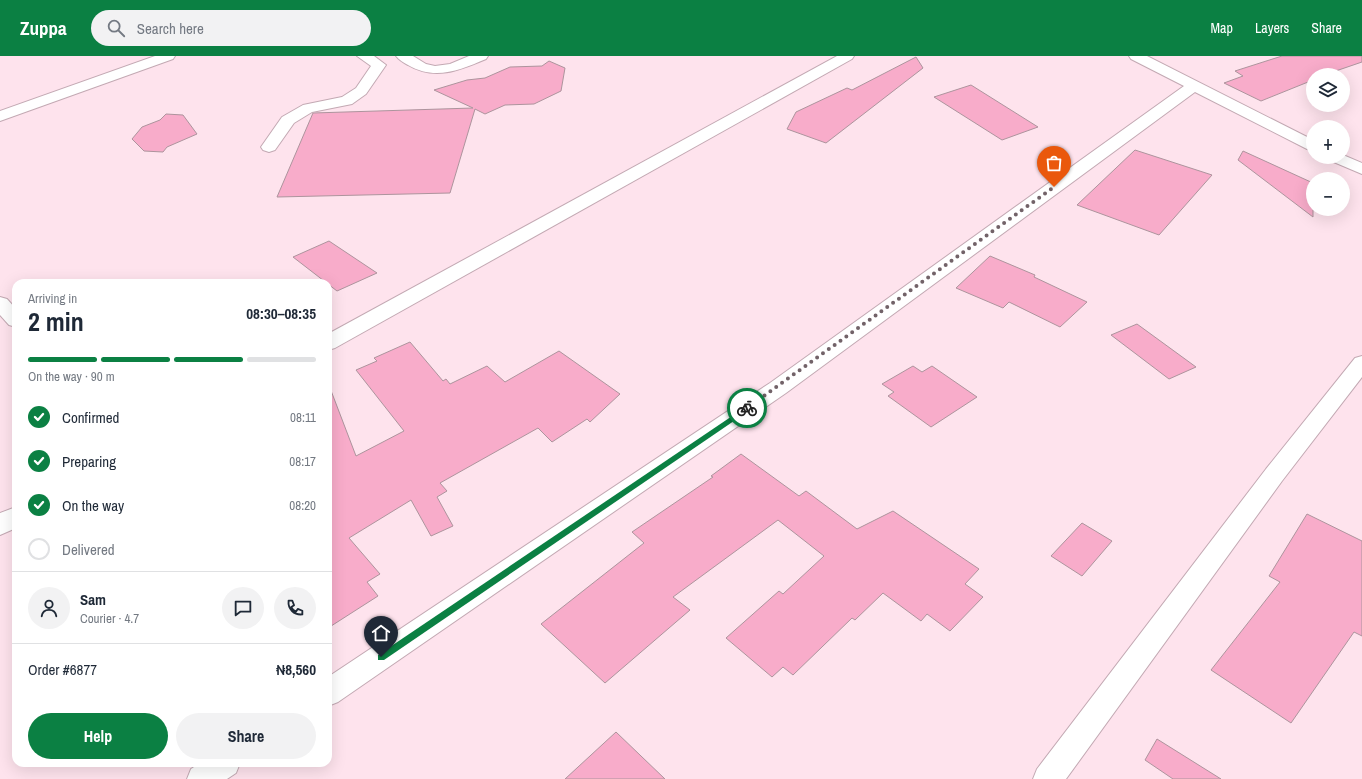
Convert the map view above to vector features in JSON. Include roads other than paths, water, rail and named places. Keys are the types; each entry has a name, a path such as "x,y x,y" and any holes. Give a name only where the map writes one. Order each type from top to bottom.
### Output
{"street":[{"path":"0,116 168,56"},
{"path":"364,56 379,66 440,70 482,56"},
{"path":"403,56 427,69"},
{"path":"332,341 847,56"},
{"path":"1136,56 1306,142"},
{"path":"269,147 287,120 308,108 347,101 361,91 379,66"},
{"path":"332,690 778,388 1194,86"},
{"path":"1350,164 1362,170"},
{"path":"0,303 12,316"},
{"path":"1048,779 1274,475 1362,363"},
{"path":"0,526 12,518"},
{"path":"202,779 219,767"}]}
